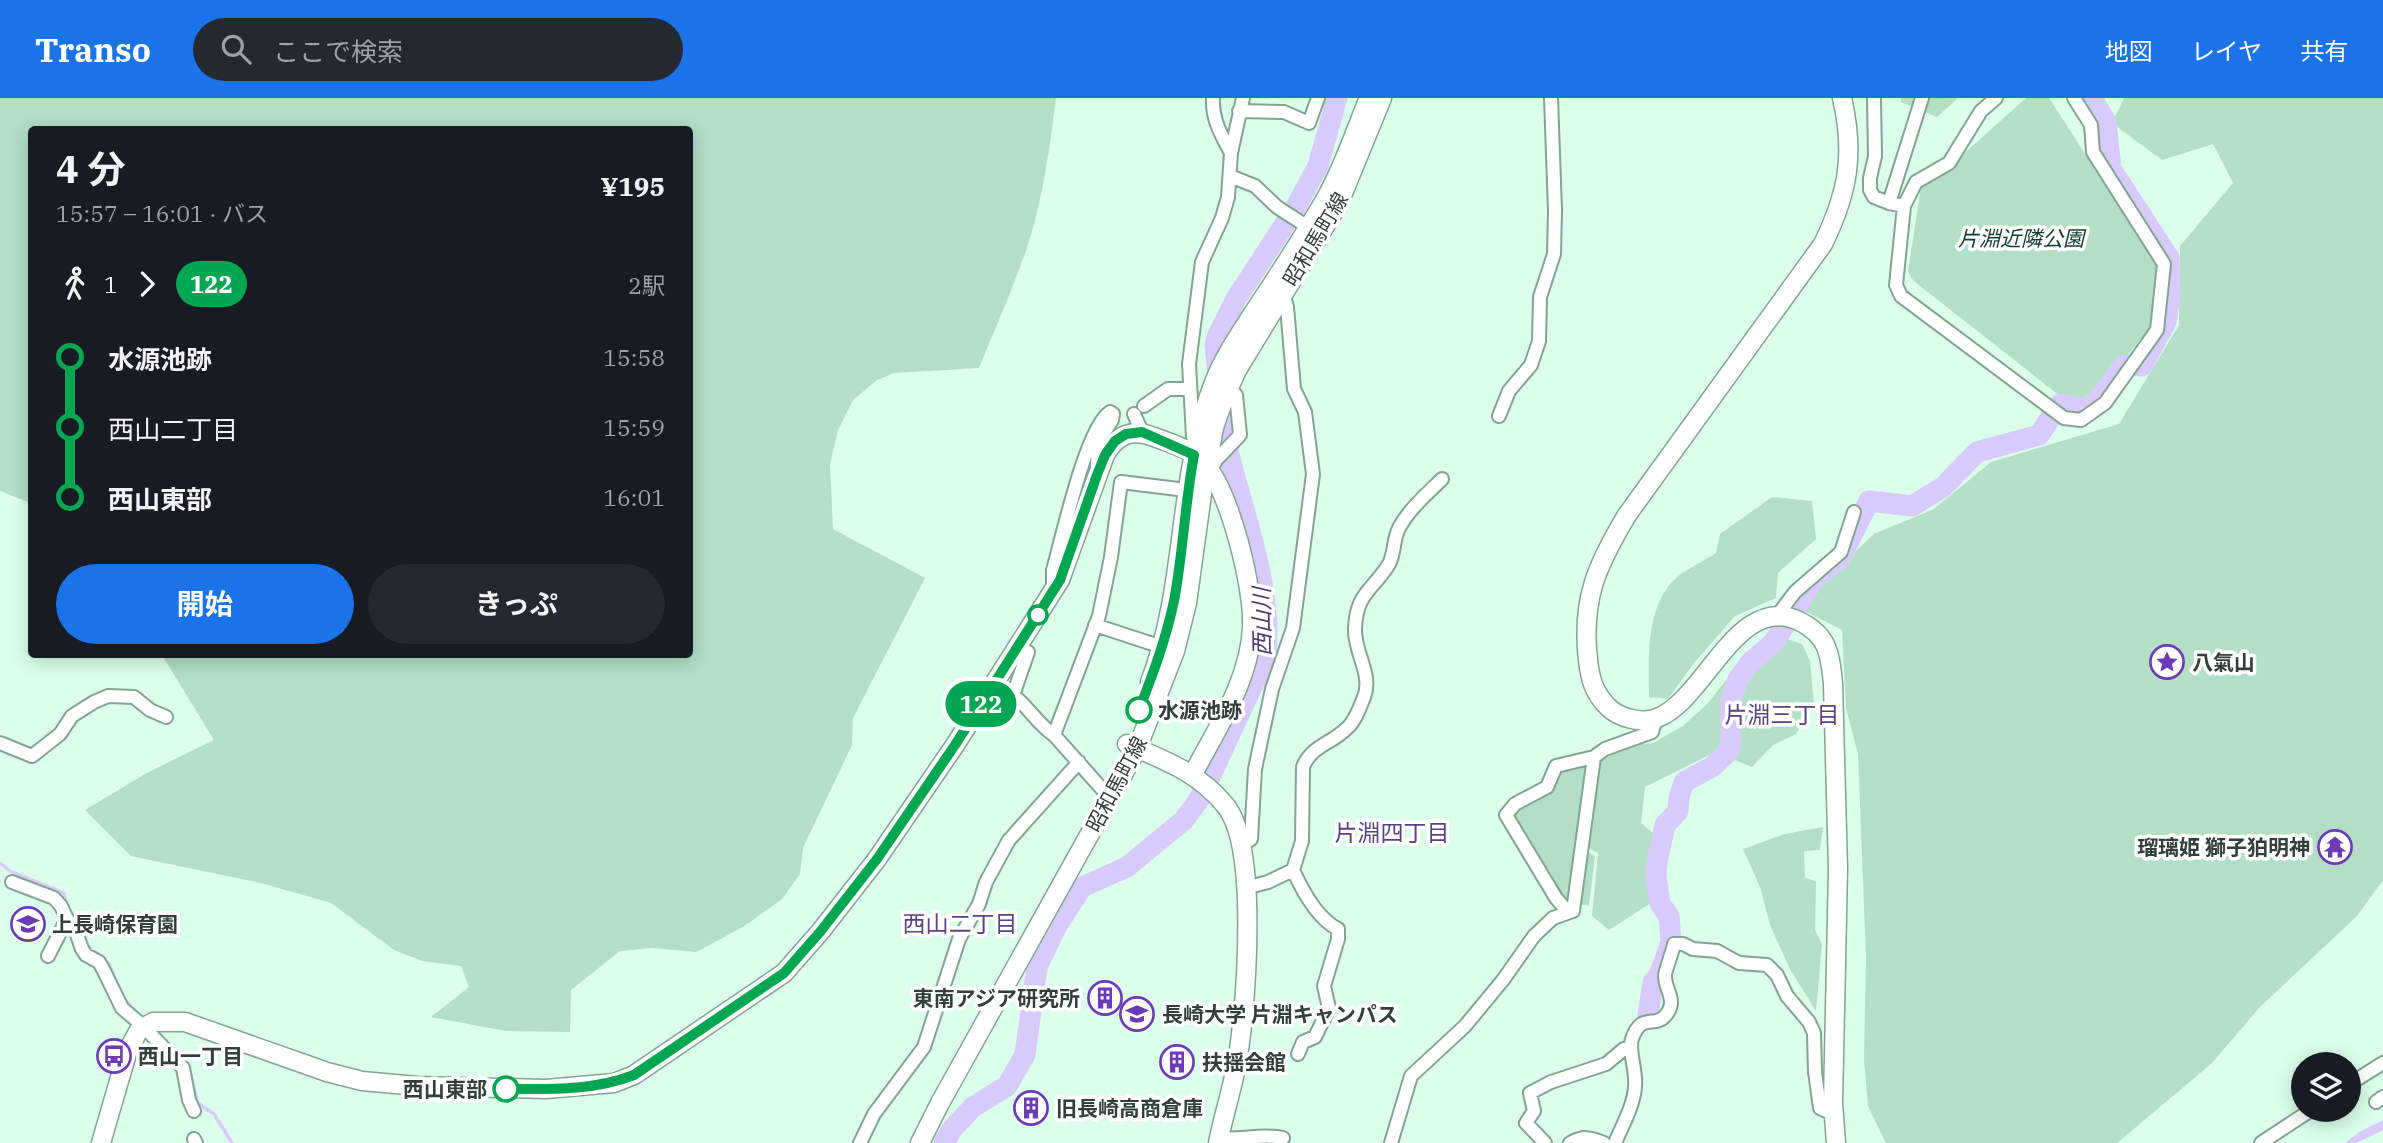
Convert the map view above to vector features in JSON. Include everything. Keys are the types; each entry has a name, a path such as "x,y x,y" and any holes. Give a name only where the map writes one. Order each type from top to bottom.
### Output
{"street":[{"path":"1213,98 1212,113 1231,153"},
{"path":"1193,774 1232,701 1246,666 1252,628 1252,600 1246,573 1220,488 1207,461 1190,389 1189,363 1202,262 1222,218 1228,197 1231,153 1243,98"},
{"path":"1239,111 1284,113 1309,123 1318,98"},
{"name":"昭和馬町線","path":"1207,461 1200,421 1327,196 1368,98"},
{"name":"昭和馬町線","path":"1309,228 1339,203 1382,98"},
{"path":"1499,416 1509,390 1531,365 1539,341 1541,297 1554,254 1551,98"},
{"path":"1836,1143 1833,1114 1838,869 1830,654 1820,634 1798,620 1777,616 1755,622 1737,636 1676,707 1656,719 1637,720 1615,713 1599,698 1594,688 1590,678 1586,642 1586,614 1603,555 1627,515 1823,244 1845,191 1848,165 1847,131 1842,98"},
{"path":"1874,98 1875,156 1870,190 1874,197 1904,206"},
{"path":"1889,203 1922,98"},
{"path":"1996,98 1981,111 1949,163 1916,182 1904,206 1896,285 1901,296 2064,418 2081,420 2105,403 2157,330 2164,264 2093,152 2091,125 2074,98"},
{"path":"1230,176 1255,186 1280,209 1309,228"},
{"path":"1242,845 1251,839 1255,769 1272,689 1293,628 1314,474 1305,412 1293,389 1287,307 1276,290"},
{"name":"昭和馬町線","path":"908,1143 930,1096 1132,746 1169,649 1174,600 1194,491 1207,461 1213,432 1228,387 1231,364"},
{"path":"1207,461 1240,435 1236,395 1228,387"},
{"path":"1142,432 1139,410 1168,389 1190,389"},
{"path":"1052,592 1053,570 1089,442 1104,416 1110,412 1113,414 1112,420 1097,445 1097,475"},
{"path":"101,1143 128,1050 143,1026 165,1021 185,1022 327,1072 362,1081 417,1086 546,1089 614,1083 634,1075 784,973 877,859 955,745 1068,564 1097,475 1105,455 1115,441 1126,434 1142,432 1207,461"},
{"path":"1298,1054 1303,1042 1315,1037 1329,1008 1324,986 1338,939 1338,929 1327,924 1309,901 1293,870 1302,841 1302,779 1307,758 1322,744 1336,738 1349,727 1366,693 1366,676 1359,659 1354,631 1359,604 1368,588 1388,564 1396,536 1406,516 1442,479"},
{"path":"1054,735 1095,625 1111,557 1121,482 1194,491"},
{"path":"1777,616 1795,592 1841,552 1854,512"},
{"path":"1095,625 1169,649"},
{"path":"1028,652 1013,695 1024,703 1028,711 1106,792"},
{"path":"0,743 32,755 60,734 72,716 108,696 134,697 150,710 166,717"},
{"path":"1568,912 1556,898 1506,815 1515,804 1547,787 1556,766 1594,757 1605,749 1652,732 1656,719"},
{"path":"1132,746 1193,774 1226,806 1242,845 1248,953 1239,1052 1218,1140 1269,1134 1283,1138"},
{"path":"1391,1143 1411,1076 1465,1026 1503,980 1534,936 1553,918 1573,911 1594,757"},
{"path":"860,1143 874,1114 924,1047 959,939 1009,840 1079,762"},
{"name":"昭和馬町線","path":"920,1143 1106,792"},
{"path":"1245,888 1268,882 1293,870"},
{"path":"12,882 54,898 74,926 86,955 99,962 122,1008 183,1068 189,1100 194,1111"},
{"path":"48,956 67,919"},
{"path":"1615,1143 1635,1090 1634,1061 1630,1047 1640,1025 1646,1021 1661,1020 1667,1015 1672,1000 1664,975 1674,944 1683,944 1693,949 1717,950 1739,963 1767,965 1777,975 1787,996 1810,1022 1814,1032 1819,1108 1833,1114"},
{"path":"1545,1143 1526,1123 1534,1111 1530,1093 1551,1082 1606,1064 1623,1049 1630,1047"},
{"path":"2361,1077 2383,1063"},
{"path":"2261,1143 2293,1122"},
{"path":"1570,1143 1579,1138 1590,1137 1604,1143"}],"green space":[{"path":"0,98 1056,98 1042,191 1030,239 979,368 894,373 877,380 853,400 838,430 830,464 833,529 925,578 853,718 852,745 803,848 800,874 782,899 743,927 696,952 652,948 620,951 571,990 570,1032 506,1031 431,1017 469,987 461,966 422,961 394,950 331,903 261,883 131,856 85,810 145,774 214,740 164,658 693,658 693,126 28,126 28,502 0,491"},
{"path":"1901,98 1958,98 1937,117 1901,102"},
{"name":"片淵近隣公園","path":"2026,98 2049,98 2157,265 2152,325 2094,396 2078,402 2064,399 1920,286 1908,271 1921,187 1949,167"},
{"path":"2124,98 2383,98 2383,880 2357,916 2260,1007 2211,1064 2117,1143 1886,1143 1868,1106 1864,1060 1866,957 1858,754 1846,708 1842,630 1797,607 1874,534 1934,509 1991,462 2119,424 2179,325 2180,246 2233,183 2213,144 2162,160 2112,123"},
{"path":"1772,497 1812,501 1816,539 1778,573 1776,598 1735,616 1694,663 1668,699 1649,697 1653,620 1665,592 1678,576 1716,553 1720,534"},
{"path":"1784,638 1802,644 1810,661 1814,704 1796,734 1773,745 1752,767 1715,752 1645,787 1641,823 1659,838 1650,883 1654,901 1609,930 1592,916 1598,853 1588,848 1601,761 1631,745 1653,743 1683,726 1707,704 1748,653 1764,639"},
{"path":"1588,764 1576,846 1595,856 1589,906 1566,901 1557,889 1552,875 1512,817 1517,808 1557,770"},
{"path":"1823,827 1820,850 1804,851 1805,878 1816,881 1815,930 1822,944 1816,1011 1790,969 1770,925 1760,887 1743,849 1785,834"}],"shaded area":[{"path":"2383,1120 2383,1130 2356,1143 2345,1143 2359,1132"}],"waterway":[{"name":"西山川","path":"944,1143 953,1128 973,1107 1007,1086 1025,1055 1037,967 1056,927 1082,887 1127,867 1184,820 1200,798 1266,657 1267,630 1261,575 1226,442 1215,345 1236,299 1294,210 1318,166 1337,98"},
{"path":"1648,1014 1653,982 1659,976 1671,942 1669,916 1660,904 1656,876 1665,825 1678,811 1684,782 1712,767 1728,752 1731,742 1731,700 1738,679 1750,663 1774,642 1815,578 1840,559 1869,501 1912,506 1943,487 1977,452 2039,435 2060,404 2084,409 2096,402 2124,365 2142,366 2166,322 2170,295 2169,258 2111,169 2106,122 2092,98"},
{"path":"0,863 10,871 64,893 68,910"},
{"path":"79,925 84,932"},
{"path":"96,952 109,964 124,999 140,1016"},
{"path":"185,1061 198,1103 214,1114 232,1143"}],"bus line":[{"name":"122","path":"506,1089 586,1087 614,1083 634,1075 784,973 877,859 955,745 1060,580 1068,564 1097,475 1110,447 1126,434 1142,432 1194,455 1174,600 1163,646 1139,710"}],"place":[{"name":"八氣山","path":"2167,662"},
{"name":"水源池跡","path":"1139,710"},
{"name":"瑠璃姫 獅子狛明神","path":"2335,847"},
{"name":"上長崎保育園","path":"28,924"},
{"name":"東南アジア研究所","path":"1105,998"},
{"name":"長崎大学 片淵キャンパス","path":"1137,1014"},
{"name":"西山一丁目","path":"114,1056"},
{"name":"扶揺会館","path":"1177,1062"},
{"name":"西山東部","path":"506,1089"},
{"name":"旧長崎高商倉庫","path":"1031,1108"}],"district":[{"name":"片淵三丁目","path":"1782,714"},
{"name":"片淵四丁目","path":"1392,832"},
{"name":"西山二丁目","path":"960,923"}]}
